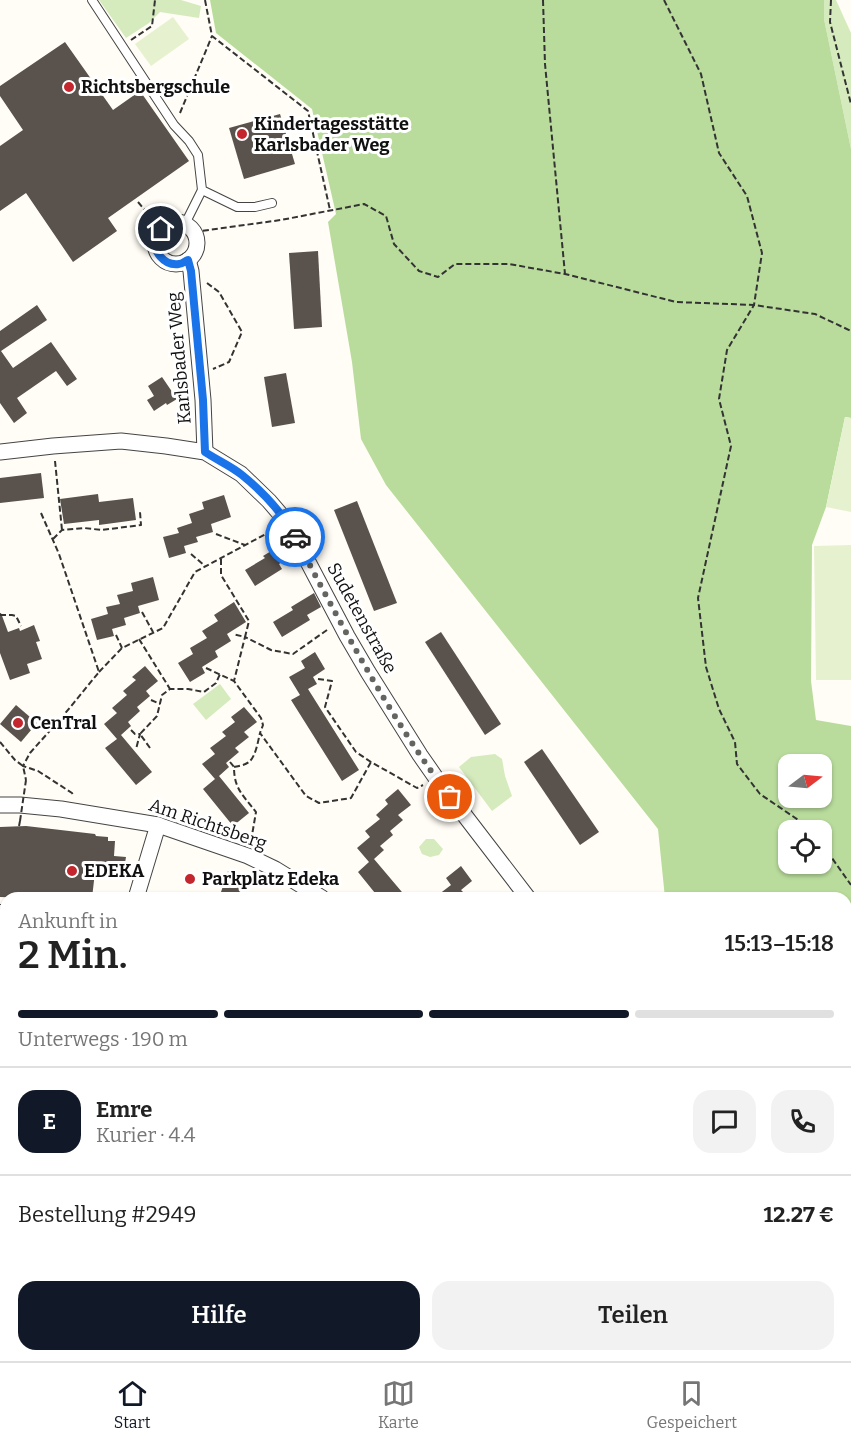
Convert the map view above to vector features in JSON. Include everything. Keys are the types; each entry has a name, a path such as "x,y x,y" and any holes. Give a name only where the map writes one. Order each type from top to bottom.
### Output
{"street":[{"path":"188,260 179,264 168,263 160,257 155,248 156,238 161,229 168,224 177,222 190,228"},
{"name":"Karlsbader Weg","path":"190,228 196,240 194,255 188,260 201,374 205,452"},
{"name":"Sudetenstraße","path":"0,452 121,441 205,452 241,474 287,522 368,672 436,778 523,892"},
{"name":"Am Richtsberg","path":"0,805 61,809 158,825 248,856 312,892"},
{"path":"138,892 158,825"}],"lane":[{"path":"92,0 174,125 198,155 202,190 190,228"},
{"path":"202,190 237,207 255,207 272,203"}],"path":[{"path":"122,45 152,26 155,0"},
{"path":"174,125 213,36 206,0"},
{"path":"543,0 545,64 565,274"},
{"path":"664,0 701,74 719,153 747,196 762,253 754,305 727,350 718,399 731,446 698,598 705,667 719,709 735,742 737,764 760,794 798,820"},
{"path":"831,0 830,22 851,104"},
{"path":"213,36 308,111 330,210"},
{"path":"138,202 161,229"},
{"path":"190,228 280,220 364,204 387,216 394,244 419,271 438,277 455,264 509,264 565,274 676,302 754,305 815,314 851,331"},
{"path":"201,374 229,362 242,332 219,292"},
{"path":"56,467 62,530"},
{"path":"53,540 62,530 84,528 102,530 141,525 140,512"},
{"path":"41,513 86,630 99,672"},
{"path":"19,826 26,780 23,766 30,753 99,672 123,648 163,628 195,572 287,522"},
{"path":"271,531 275,540"},
{"path":"216,534 244,545"},
{"path":"191,554 205,566"},
{"path":"221,558 221,575 249,621 234,681"},
{"path":"142,612 153,632"},
{"path":"0,615 16,616 21,626"},
{"path":"233,634 271,650 293,654 339,622"},
{"path":"116,634 123,648"},
{"path":"139,639 170,689"},
{"path":"206,668 234,681 261,718 262,725 251,760 234,767"},
{"path":"136,749 140,734 157,716 162,695 170,689 204,692 216,683 220,674"},
{"path":"318,679 332,681 325,707 356,752 417,788 436,778"},
{"path":"152,700 160,704"},
{"path":"131,730 135,734 140,734 150,748"},
{"path":"260,732 306,796 319,803 351,798 371,762"},
{"path":"0,741 15,760 23,766 38,771 72,793"},
{"path":"230,762 234,767 236,786 256,812 248,856"},
{"path":"832,858 851,885"}],"green space":[{"path":"99,0 181,0 201,6 199,18 160,12 149,23 126,38"},
{"path":"210,0 824,0 824,19 851,149 851,418 845,417 826,507 812,545 811,681 816,720 851,726 851,892 664,892 658,829 386,485 361,439 352,362 328,222 336,214 312,109 216,33"},
{"path":"824,0 836,0 851,33 851,149 824,19"},
{"path":"173,17 189,39 151,66 135,44"},
{"path":"845,417 851,418 851,512 826,507"},
{"path":"851,545 851,680 816,680 814,546"},
{"path":"220,684 231,699 206,720 193,704"},
{"path":"495,754 502,759 512,796 492,811 459,767 471,757"},
{"path":"426,839 434,839 443,849 439,855 430,857 422,854 419,847"}],"building":[{"path":"65,42 113,110 140,91 189,161 108,218 117,231 73,262 26,193 0,211 0,146 23,130 0,96 0,86"},
{"path":"280,114 295,164 244,179 229,128"},
{"path":"318,251 322,327 294,329 289,253"},
{"path":"37,305 47,320 1,351 13,368 51,342 77,379 67,386 56,371 17,398 27,413 14,423 0,403 0,331"},
{"path":"286,373 295,423 272,427 264,377"},
{"path":"162,377 177,399 154,411 147,400 154,396 148,386"},
{"path":"41,473 44,498 0,503 0,478"},
{"path":"98,494 99,502 133,498 136,520 99,525 99,520 64,524 60,499"},
{"path":"224,495 231,517 211,524 213,532 196,537 198,542 184,546 186,553 169,558 163,537 179,533 177,528 192,523 189,514 204,509 202,502"},
{"path":"357,501 397,603 374,611 334,510"},
{"path":"286,542 293,555 279,564 282,569 255,586 245,570"},
{"path":"153,577 159,600 138,606 140,613 124,618 126,625 112,629 114,636 97,640 91,619 108,614 106,607 120,604 117,595 133,591 131,583"},
{"path":"314,593 321,607 307,615 310,620 282,637 273,622 293,610 291,607"},
{"path":"234,602 246,622 227,634 231,641 215,651 218,657 202,667 205,673 190,682 178,663 193,654 190,648 207,638 202,631 218,621 214,615"},
{"path":"0,613 8,632 19,628 20,631 34,625 40,641 36,642 42,659 27,664 30,673 10,680 0,653"},
{"path":"441,632 501,724 485,735 425,642"},
{"path":"315,652 325,669 313,677 317,684 308,689 359,770 342,781 291,700 300,695 289,677 305,668 301,661"},
{"path":"145,666 158,681 146,691 150,696 137,707 140,711 128,722 131,726 121,735 152,772 136,785 105,748 117,739 104,724 117,713 112,708 127,695 123,691 136,680 132,677"},
{"name":"CenTral","path":"16,705 37,723 21,742 0,724"},
{"path":"244,707 257,722 244,732 249,737 235,748 239,752 226,763 229,767 219,776 249,813 233,826 203,789 215,779 202,764 215,754 210,748 226,736 222,732 235,722 231,717"},
{"path":"542,749 599,832 580,845 524,762"},
{"path":"398,789 411,805 398,815 403,820 390,831 393,835 380,846 384,850 374,859 402,892 374,892 358,872 369,862 357,848 370,837 365,831 380,819 376,815 388,804 385,800"},
{"path":"26,826 108,837 108,841 115,841 114,856 126,857 123,875 95,872 93,892 0,892 0,827"},
{"path":"461,866 472,881 461,890 463,892 442,892 451,885 446,878"},
{"path":"228,871 245,877 240,892 221,892"}],"way so far":[{"path":"295,537 368,672 450,797"}],"place":[{"name":"Richtsbergschule","path":"69,87"},
{"name":"Kindertagesstätte Karlsbader Weg","path":"242,134"},
{"name":"CenTral","path":"18,723"},
{"name":"EDEKA","path":"72,871"},
{"name":"Parkplatz Edeka","path":"190,879"}],"route":[{"path":"161,229 156,238 155,248 160,257 168,263 179,264 188,260 191,271 203,400 205,452 241,474 287,522 295,537"}]}
